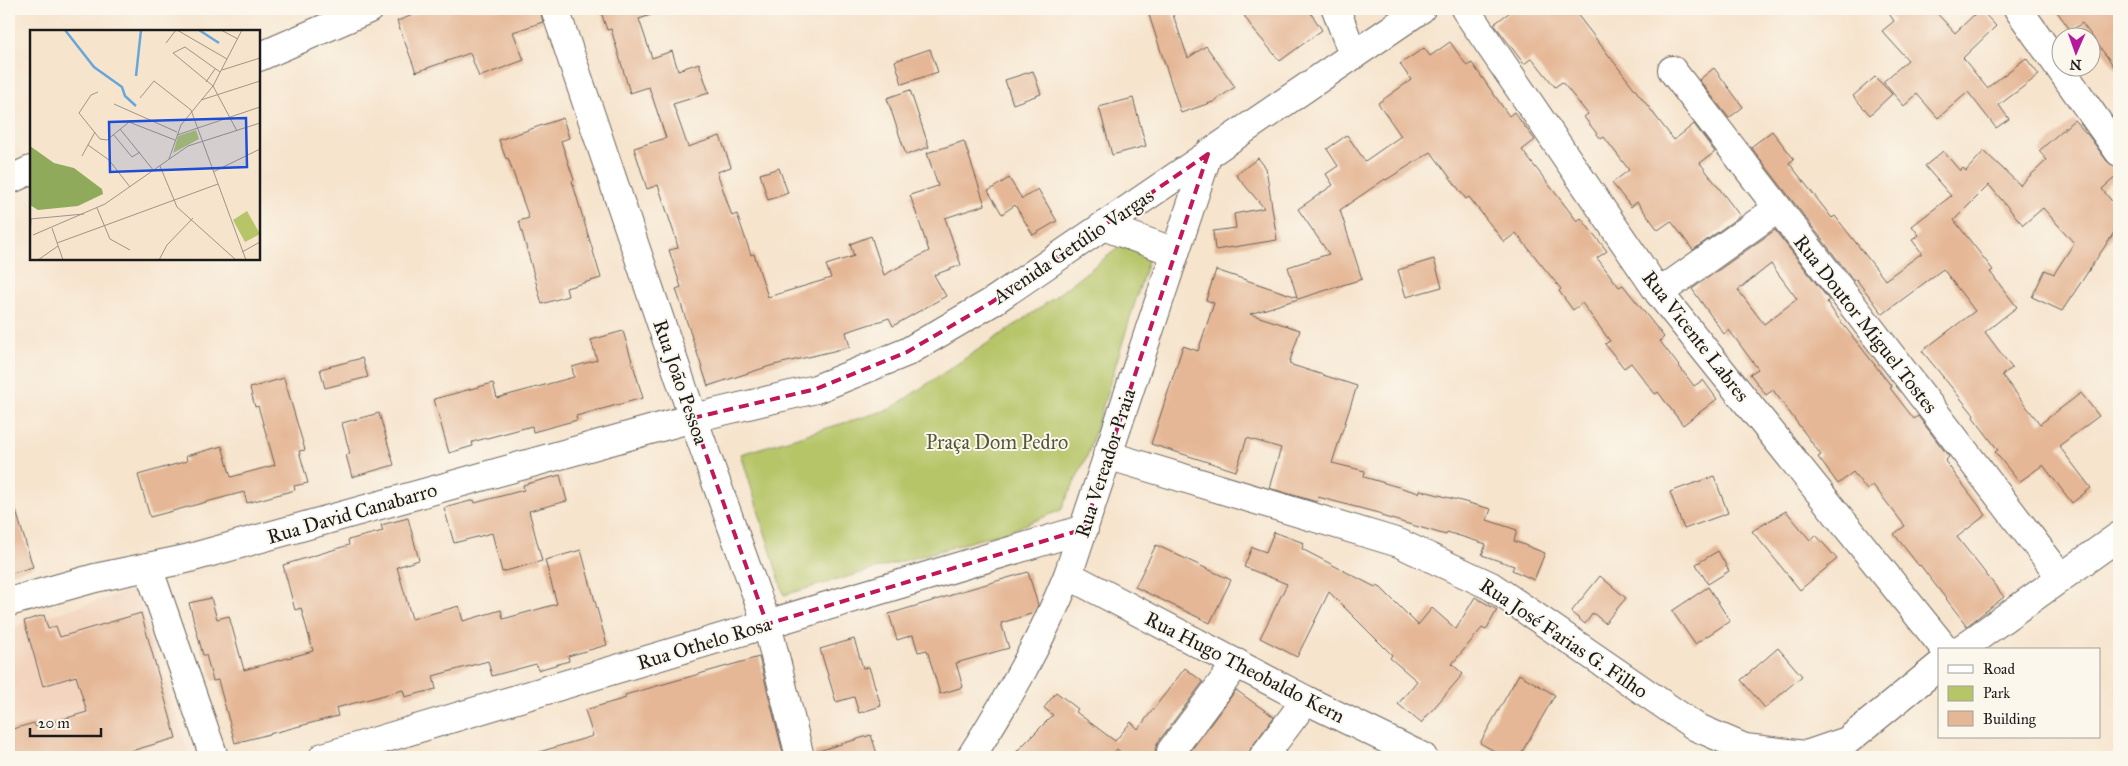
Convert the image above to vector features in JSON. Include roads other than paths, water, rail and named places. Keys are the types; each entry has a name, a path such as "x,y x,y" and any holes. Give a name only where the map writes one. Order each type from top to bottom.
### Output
{"street":[{"path":"260,56 369,9"},
{"name":"Rua João Pessoa","path":"555,9 693,418 767,624 800,757"},
{"path":"1336,9 1353,54"},
{"name":"Avenida Getúlio Vargas","path":"693,418 816,389 907,352 992,302 1353,54 1422,9"},
{"name":"Rua Vicente Labres","path":"1464,9 1659,293 1944,648"},
{"path":"2018,9 2119,152"},
{"name":"Rua Doutor Miguel Tostes","path":"1672,70 1777,209 2062,577"},
{"name":"Rua Vereador Praia","path":"971,757 1012,692 1051,617 1068,575 1208,154"},
{"path":"9,180 30,170"},
{"path":"1659,293 1777,209"},
{"path":"1103,226 1175,252"},
{"name":"Rua David Canabarro","path":"9,602 95,578 148,567 258,539 693,418"},
{"name":"Rua José Farias G. Filho","path":"1107,455 1398,543 1491,586 1696,727 1745,748 1806,755 1847,741 1938,667"},
{"name":"Rua Othelo Rosa","path":"323,757 1084,529"},
{"path":"1963,648 2119,536"},
{"path":"148,567 214,757"},
{"name":"Rua Hugo Theobaldo Kern","path":"1068,575 1407,754"},
{"path":"1171,751 1237,664"},
{"path":"1263,757 1306,700"}],"park label":[{"name":"Praça Dom Pedro","path":"997,442"}]}
